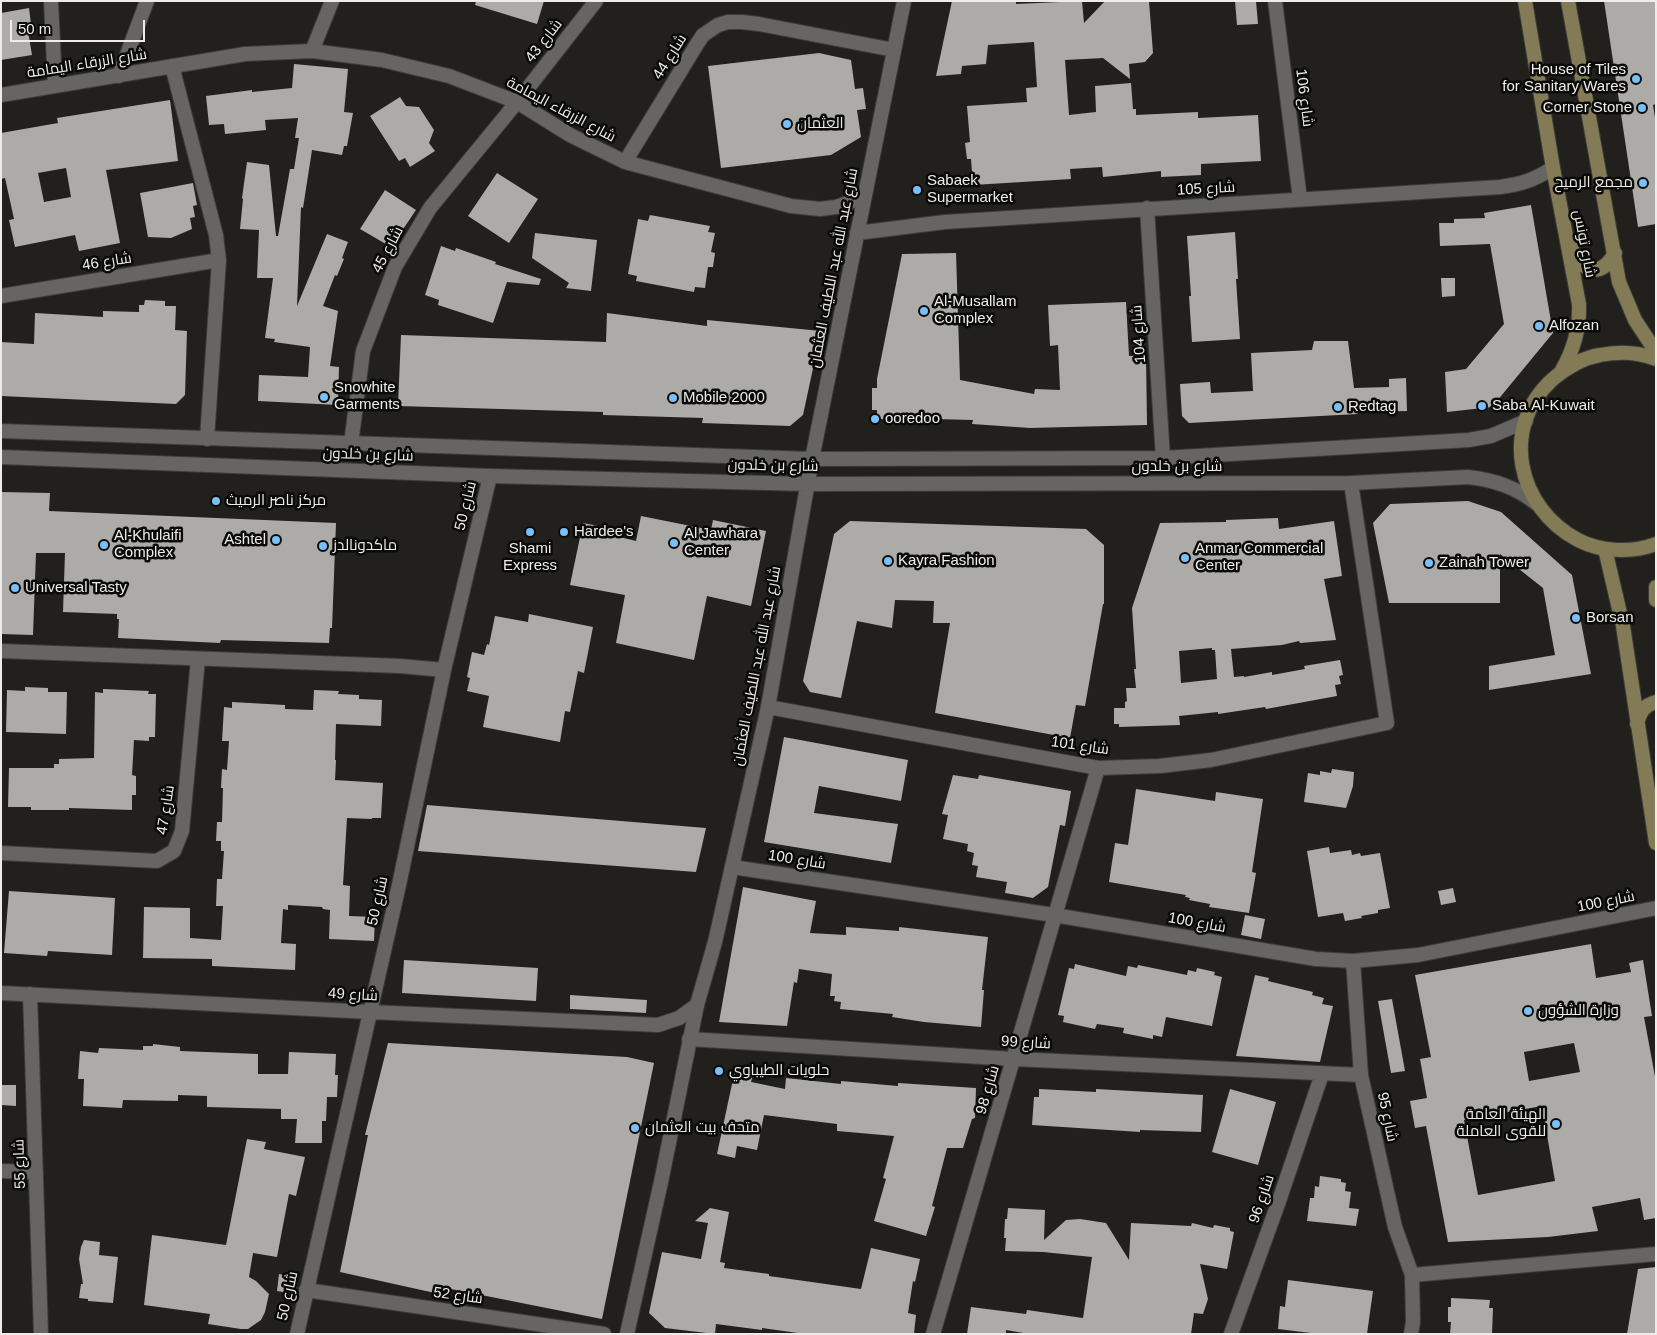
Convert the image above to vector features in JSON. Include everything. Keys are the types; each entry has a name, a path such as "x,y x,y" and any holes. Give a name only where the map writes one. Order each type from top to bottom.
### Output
{"main road":[{"name":"شارع تونس","path":"1525,1 1553,168 1579,304 1579,319 1573,348 1562,371"},
{"name":"شارع تونس","path":"1568,1 1619,282 1639,327 1656,352"},
{"path":"1566,235 1576,259 1587,268 1596,270 1606,265 1614,253"},
{"path":"1656,359 1630,353 1612,353 1594,356 1577,362 1562,371 1536,398 1526,421 1521,450 1523,470 1528,488 1537,504 1549,519 1565,533 1584,543 1605,549 1637,549 1656,544"},
{"path":"1605,549 1623,626 1656,843"},
{"path":"1656,587 1656,600"},
{"path":"1637,724 1641,712 1646,705 1656,702"}],"street":[{"path":"51,1 54,85"},
{"path":"119,76 147,1"},
{"path":"312,51 332,1"},
{"name":"شارع 43","path":"517,102 596,1"},
{"name":"شارع عبد الله عبد اللطيف العثمان","path":"627,1334 662,1182 697,1005 715,942 768,707 807,484 904,1"},
{"name":"شارع 106","path":"1275,1 1300,200"},
{"name":"شارع 44","path":"625,162 703,35 718,25 728,22 759,24 894,50"},
{"name":"شارع الزرقاء اليمامة","path":"1,95 245,54 312,51 382,60 449,76 517,102 570,135 625,162 790,206 820,209 836,207 865,194"},
{"path":"172,66 216,235 219,260 207,439"},
{"name":"شارع 45","path":"351,444 362,351 395,267 430,208 517,102"},
{"name":"شارع 105","path":"857,233 945,222 1500,187 1522,184 1539,177 1553,168"},
{"name":"شارع 104","path":"1147,208 1163,458"},
{"name":"شارع 46","path":"1,296 219,260"},
{"name":"شارع بن خلدون","path":"1,431 812,459 1163,458 1469,440 1496,434 1526,421"},
{"name":"شارع بن خلدون","path":"1,457 490,476 807,484 1352,483 1468,477 1487,479 1508,486 1537,504"},
{"name":"شارع 50","path":"296,1334 399,885 444,670 490,476"},
{"name":"شارع 101","path":"768,707 1098,768 1160,766 1211,760 1387,723 1352,483"},
{"path":"1,651 400,666 444,670"},
{"name":"شارع 47","path":"1,853 157,861 174,851 182,831 198,659"},
{"name":"شارع 98","path":"933,1334 1098,768"},
{"name":"شارع 100","path":"732,866 1054,915 1316,959 1353,961 1418,955 1656,908"},
{"name":"شارع 95","path":"1353,961 1361,1075 1395,1226 1412,1275 1413,1322 1411,1334"},
{"name":"شارع 49","path":"1,992 658,1025 679,1018 697,1005"},
{"name":"شارع 55","path":"30,994 41,1334"},
{"name":"شارع 99","path":"690,1039 1014,1059 1361,1075"},
{"name":"شارع 96","path":"1231,1334 1322,1074"},
{"path":"1,1171 36,1172"},
{"path":"1412,1275 1656,1254"},
{"name":"شارع 52","path":"306,1290 604,1334"}],"building":[{"path":"476,1 544,1 537,24 475,5"},
{"path":"952,1 1016,1 1016,4 1082,1 1084,23 1105,1 1149,1 1153,53 1145,62 1129,64 1130,79 1103,58 1065,60 1069,115 1096,112 1095,86 1131,83 1133,109 1136,109 1136,115 1198,112 1198,118 1258,115 1261,161 1201,164 1201,175 1161,177 1161,171 1103,177 1102,167 1070,169 1071,179 973,185 971,159 967,159 965,143 970,142 967,106 1027,102 1026,88 1037,87 1034,42 988,45 986,64 962,66 961,74 936,76"},
{"path":"1235,1 1256,1 1258,24 1237,25"},
{"path":"1604,1 1656,1 1656,104 1653,105 1656,124 1656,224 1638,227"},
{"path":"29,8 31,24 27,25 32,55 1,60 1,13"},
{"name":"العثمان","path":"819,53 851,60 855,89 863,88 866,109 857,110 861,137 831,155 721,168 708,66"},
{"path":"294,64 348,69 344,112 353,113 347,146 344,146 342,155 312,150 303,208 301,207 297,306 327,234 348,242 342,258 344,259 337,276 335,275 323,306 338,311 330,366 339,367 338,405 258,401 259,375 308,377 310,347 274,342 275,339 265,338 273,278 257,278 259,230 240,229 247,162 269,165 276,236 278,236 290,169 294,169 299,138 295,138 298,118 265,120 266,130 225,134 224,124 209,125 206,96 252,90 252,92 292,88"},
{"path":"400,97 406,106 419,107 434,130 429,143 435,151 410,167 405,158 399,161 370,116"},
{"path":"170,100 178,161 106,170 120,243 79,251 75,235 15,247 9,220 14,219 5,178 1,179 1,133 58,123 57,118","holes":["66,168 71,197 44,202 38,173"]},
{"path":"497,173 538,199 509,243 468,216"},
{"path":"193,183 197,205 193,206 195,217 190,218 192,229 171,238 148,237 140,193"},
{"path":"385,190 416,210 391,247 360,229"},
{"path":"1531,205 1553,333 1492,407 1447,412 1445,372 1466,369 1504,324 1490,244 1440,246 1439,223 1454,223 1454,219 1485,218 1484,213"},
{"path":"650,215 710,226 708,232 715,233 711,252 715,253 713,267 708,267 705,288 695,287 694,292 636,281 637,276 628,274 638,219 648,221"},
{"path":"1235,232 1240,339 1192,342 1187,236"},
{"path":"535,233 597,240 591,291 566,288 569,283 532,258"},
{"path":"441,246 455,251 456,248 496,262 495,264 541,279 539,285 507,282 493,323 438,305 439,300 425,295"},
{"path":"956,253 960,380 1034,394 1035,389 1060,390 1058,345 1050,346 1048,305 1126,302 1129,356 1146,355 1147,425 1030,428 972,424 973,420 877,419 877,410 872,410 872,388 877,388 877,379 902,254"},
{"path":"1441,278 1455,278 1455,296 1442,297"},
{"path":"145,300 165,301 165,306 176,306 175,330 187,331 185,395 176,404 1,396 1,342 34,344 35,313 103,317 103,311 139,312 139,305 144,305"},
{"path":"607,313 707,326 707,320 821,331 803,415 790,426 702,423 703,418 603,415 603,412 398,406 401,335 606,342"},
{"path":"1314,341 1348,341 1354,388 1389,387 1389,379 1406,378 1407,411 1358,412 1358,414 1189,423 1182,416 1180,384 1210,382 1211,393 1253,391 1251,353 1312,350"},
{"path":"1,492 50,493 49,511 336,523 332,628 330,628 329,643 221,640 220,643 118,638 119,619 117,619 117,614 63,612 65,553 36,553 33,635 1,634"},
{"path":"1468,501 1501,512 1572,575 1591,674 1489,690 1489,666 1555,655 1543,588 1500,554 1500,603 1389,603 1373,523 1390,504"},
{"path":"641,516 711,530 713,520 766,531 751,606 707,596 694,660 616,643 625,595 570,585 583,523 608,528 607,534 636,541"},
{"path":"1278,518 1279,529 1334,521 1342,576 1324,579 1336,640 1300,643 1299,641 1282,645 1231,649 1234,677 1272,672 1272,675 1305,669 1304,666 1340,660 1343,675 1339,676 1341,684 1335,685 1337,696 1266,709 1265,707 1218,714 1218,712 1179,716 1180,725 1119,727 1119,724 1114,724 1114,708 1125,708 1125,702 1127,701 1126,688 1136,688 1132,608 1160,523 1226,522 1226,520","holes":["1212,648 1212,650 1215,650 1217,679 1181,683 1179,651"]},
{"path":"850,521 1086,529 1104,545 1104,604 1085,706 1076,705 1070,738 935,713 950,623 933,623 934,601 895,600 892,628 857,621 841,698 810,692 803,681 834,534"},
{"path":"529,614 593,627 584,673 578,671 570,712 565,711 560,742 483,727 489,696 467,691 470,678 467,677 472,652 484,655 487,644 489,645 495,616 528,622"},
{"path":"25,687 48,688 48,692 67,692 66,734 6,732 7,690 25,691"},
{"path":"103,689 149,691 148,694 156,694 155,737 149,737 149,741 134,740 132,775 136,776 136,795 132,795 132,810 69,808 69,810 31,810 31,807 8,807 9,768 54,768 54,764 59,764 59,759 94,758 95,692 103,693"},
{"path":"314,690 339,691 338,694 359,695 359,699 382,700 381,726 336,724 335,780 383,783 381,818 347,818 343,885 350,886 349,916 375,917 374,941 329,939 330,910 323,909 322,907 288,905 288,910 283,909 281,943 296,944 295,970 212,966 212,959 143,958 144,907 190,908 190,938 221,940 223,906 216,906 217,879 222,879 224,851 221,851 221,841 216,841 217,822 222,822 222,769 227,770 229,741 222,741 224,707 232,708 232,702 285,705 285,709 313,710"},
{"path":"784,737 908,760 901,801 819,786 814,813 898,824 891,863 764,842"},
{"path":"1332,769 1354,772 1353,786 1346,808 1304,802 1308,773 1320,775 1320,771 1331,773"},
{"path":"953,775 978,779 979,775 1071,791 1065,826 1060,825 1048,887 1033,898 1005,893 1007,882 976,877 978,866 972,865 974,853 967,851 968,844 943,839 948,815 942,814"},
{"path":"1136,789 1215,801 1216,792 1263,799 1252,872 1256,873 1249,913 1209,907 1210,904 1189,900 1190,898 1185,897 1186,895 1109,882 1115,843 1128,845"},
{"path":"427,805 706,828 696,872 418,851"},
{"path":"1329,847 1330,853 1351,850 1352,855 1360,853 1361,856 1380,853 1390,908 1378,910 1378,913 1361,916 1362,918 1345,921 1343,913 1318,917 1307,851"},
{"path":"743,887 816,901 810,933 846,935 846,927 899,931 899,927 988,937 982,990 984,990 981,1027 924,1022 892,1017 893,1014 840,1009 841,1002 834,1001 835,996 830,996 832,974 799,969 797,983 794,982 787,1026 719,1022"},
{"path":"1453,888 1456,902 1441,905 1438,891"},
{"path":"9,891 115,898 112,955 48,951 47,956 4,953"},
{"path":"1245,915 1265,919 1261,939 1241,935"},
{"path":"1591,944 1596,978 1631,972 1629,963 1643,960 1652,1016 1644,1017 1656,1082 1656,1218 1644,1220 1640,1198 1592,1207 1598,1231 1548,1237 1448,1242 1426,1126 1415,1128 1410,1101 1427,1098 1420,1059 1431,1057 1415,975","holes":["1574,1043 1580,1072 1529,1081 1524,1052","1542,1106 1555,1181 1478,1195 1464,1120"]},
{"path":"404,960 538,968 536,1001 402,993"},
{"path":"1075,964 1126,976 1128,966 1137,968 1138,965 1187,975 1188,970 1196,972 1197,968 1215,972 1214,975 1222,977 1212,1026 1166,1017 1162,1037 1153,1035 1153,1039 1123,1033 1124,1028 1097,1024 1095,1029 1063,1022 1064,1016 1058,1015 1069,968 1074,969"},
{"path":"1255,975 1269,978 1268,981 1313,992 1312,995 1324,998 1322,1004 1333,1006 1320,1062 1236,1056"},
{"path":"570,995 647,1000 646,1013 570,1009"},
{"path":"1392,999 1405,1071 1391,1073 1378,1001"},
{"path":"388,1043 627,1057 654,1063 602,1319 446,1288 444,1295 340,1272 368,1135 365,1135"},
{"path":"153,1044 180,1047 180,1051 258,1054 258,1074 288,1074 289,1052 336,1054 335,1075 338,1075 337,1097 327,1097 326,1121 322,1121 322,1143 295,1143 297,1119 281,1119 281,1109 207,1107 207,1096 178,1095 178,1101 123,1100 122,1108 83,1106 84,1079 78,1079 80,1051 98,1053 99,1048 143,1050 143,1046 153,1046"},
{"path":"735,1070 753,1074 751,1082 785,1089 786,1078 841,1084 841,1081 898,1086 898,1083 976,1088 975,1118 972,1119 963,1148 947,1148 932,1206 935,1207 926,1236 874,1221 886,1179 883,1178 894,1136 837,1131 837,1124 764,1115 757,1150 737,1146 735,1158 717,1154"},
{"path":"1,1085 16,1085 16,1106 1,1105"},
{"path":"1039,1089 1096,1092 1096,1089 1203,1095 1201,1132 1140,1130 1140,1132 1032,1125 1034,1097 1039,1097"},
{"path":"1230,1089 1276,1102 1258,1165 1212,1152"},
{"path":"247,1139 266,1142 264,1149 305,1157 296,1196 289,1194 277,1257 253,1253 249,1277 269,1294 261,1320 248,1329 241,1329 208,1324 210,1314 144,1305 152,1235 226,1245"},
{"path":"1320,1176 1341,1179 1341,1182 1346,1183 1345,1191 1351,1192 1349,1208 1359,1209 1356,1226 1307,1221 1310,1198 1314,1198 1315,1186 1319,1187"},
{"path":"710,1208 729,1212 720,1262 725,1263 724,1268 861,1289 871,1248 920,1259 915,1282 913,1281 908,1313 916,1315 914,1334 805,1334 716,1324 715,1334 665,1328 649,1313 662,1252 701,1259 708,1223 695,1221"},
{"path":"1008,1208 1045,1210 1044,1240 1066,1220 1080,1219 1106,1223 1129,1260 1131,1223 1191,1226 1192,1223 1213,1228 1214,1225 1230,1228 1230,1231 1234,1232 1227,1269 1200,1264 1208,1299 1203,1314 1194,1313 1191,1334 1029,1334 1006,1330 1006,1334 967,1334 971,1307 1026,1314 1027,1310 1083,1318 1092,1257 1043,1252 1005,1251 1005,1219 1007,1219"},
{"path":"84,1240 100,1242 99,1255 118,1257 113,1303 88,1301 88,1299 79,1298 81,1284 83,1284 79,1259"},
{"path":"1656,1267 1656,1334 1627,1334 1638,1269"},
{"path":"279,1274 298,1277 296,1294 277,1291"},
{"path":"1288,1280 1373,1291 1367,1334 1319,1334 1278,1329 1280,1306 1285,1307"},
{"path":"1451,1298 1490,1300 1489,1308 1493,1308 1492,1334 1450,1334 1451,1322 1448,1322 1448,1307 1451,1307"}],"place":[{"name":"House of Tiles for Sanitary Wares","path":"1636,79"},
{"name":"Corner Stone","path":"1642,108"},
{"name":"العثمان","path":"787,124"},
{"name":"مجمع الرميح","path":"1643,183"},
{"name":"Sabaek Supermarket","path":"917,190"},
{"name":"Al-Musallam Complex","path":"924,311"},
{"name":"Alfozan","path":"1539,326"},
{"name":"Snowhite Garments","path":"324,397"},
{"name":"Mobile 2000","path":"673,398"},
{"name":"Saba Al-Kuwait","path":"1482,406"},
{"name":"Redtag","path":"1338,407"},
{"name":"ooredoo","path":"875,419"},
{"name":"مركز ناصر الرميث","path":"216,501"},
{"name":"Shami Express","path":"530,532"},
{"name":"Hardee's","path":"564,532"},
{"name":"Ashtel","path":"276,540"},
{"name":"Al Jawhara Center","path":"674,543"},
{"name":"Al-Khulaifi Complex","path":"104,545"},
{"name":"ماكدونالدز","path":"323,546"},
{"name":"Anmar Commercial Center","path":"1185,558"},
{"name":"Kayra Fashion","path":"888,561"},
{"name":"Zainah Tower","path":"1429,563"},
{"name":"Universal Tasty","path":"15,588"},
{"name":"Borsan","path":"1576,618"},
{"name":"وزارة الشؤون","path":"1528,1011"},
{"name":"حلويات الطيباوي","path":"719,1071"},
{"name":"الهيئة العامة للقوى العاملة","path":"1556,1124"},
{"name":"متحف بيت العثمان","path":"635,1128"}]}
